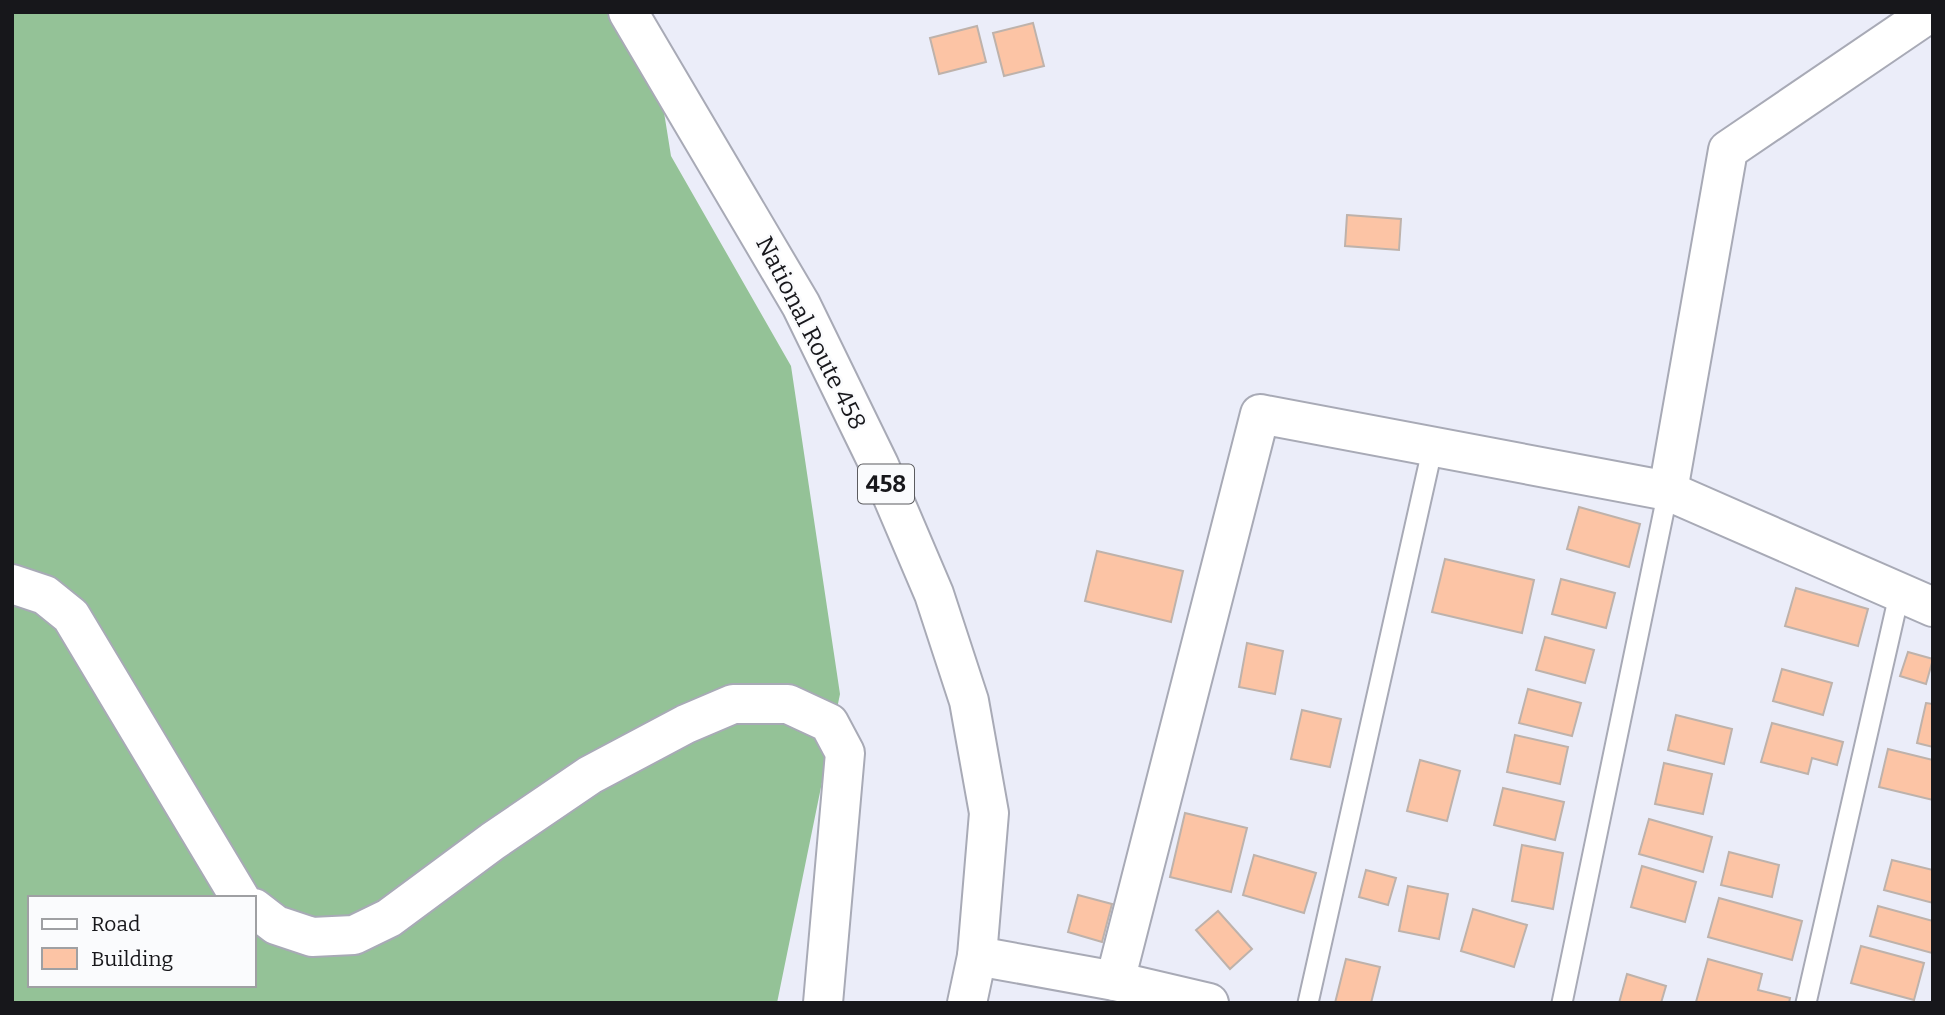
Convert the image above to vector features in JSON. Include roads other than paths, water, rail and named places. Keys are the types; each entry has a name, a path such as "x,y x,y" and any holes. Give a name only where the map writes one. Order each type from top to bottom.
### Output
{"main road":[{"name":"National Route 458","path":"628,12 801,305 878,465 934,594 969,701 989,813 977,956 967,1003"},
{"path":"1668,491 1728,150 1931,12"},
{"path":"1113,992 1259,414 1668,491 1917,599"},
{"path":"12,584 45,595 71,616 239,896"},
{"path":"256,910 276,925 312,937 354,935 389,918 493,841 590,775 686,724 733,704 788,704 829,723 845,753 823,1003"},
{"path":"977,956 1113,992 1209,1003"}],"lane":[{"path":"1308,1003 1433,446"},
{"path":"1562,1003 1668,491"},
{"path":"1806,1003 1917,599"}]}
